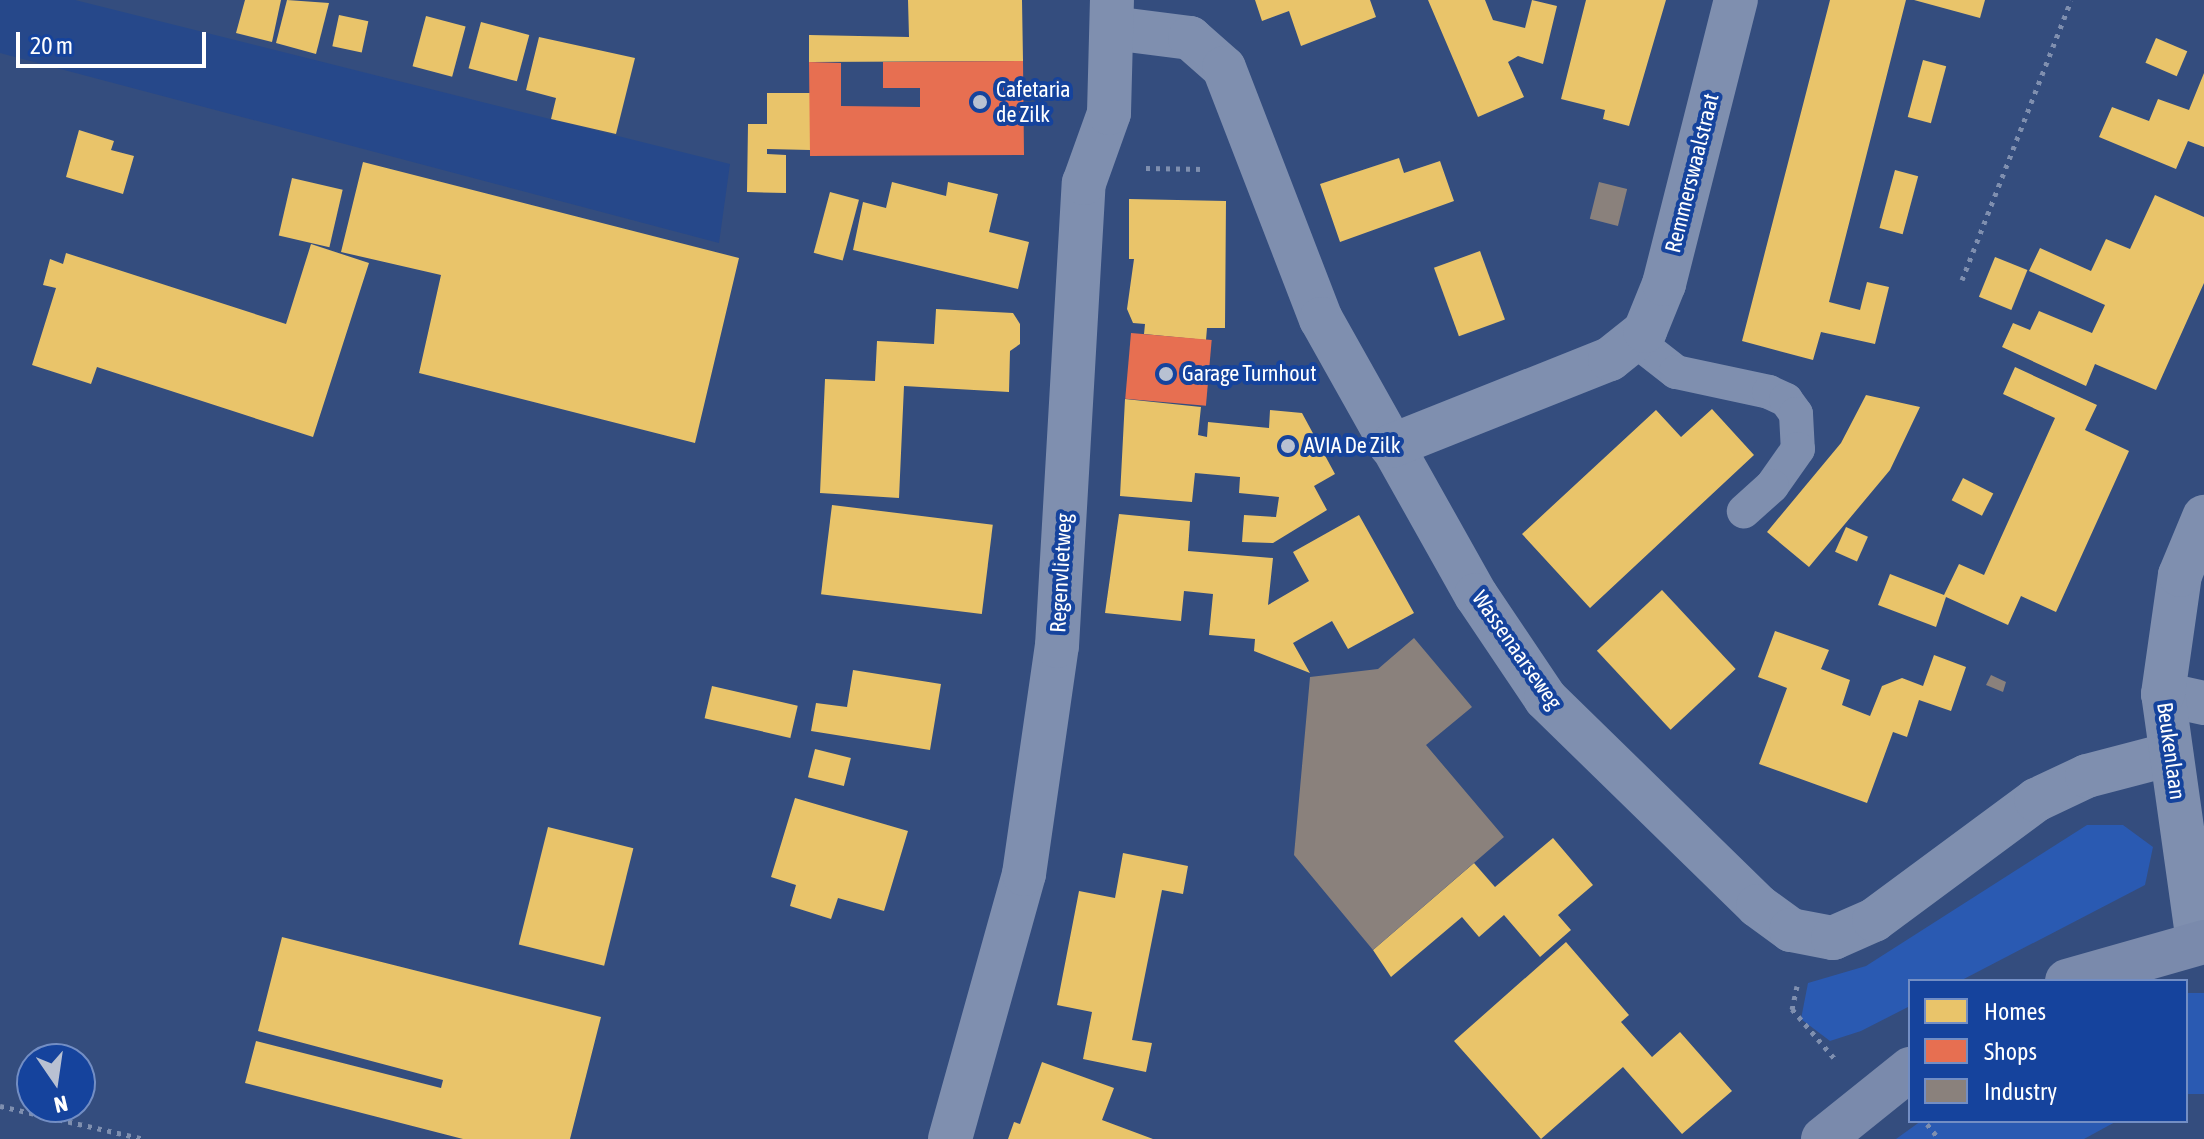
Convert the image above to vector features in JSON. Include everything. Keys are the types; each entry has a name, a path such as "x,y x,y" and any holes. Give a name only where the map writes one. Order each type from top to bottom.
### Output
{"street":[{"name":"Remmerswaalstraat","path":"1391,446 1610,359 1645,331 1664,284 1736,0"},
{"name":"Wassenaarseweg","path":"1112,14 1190,38 1224,68 1321,319 1476,595 1546,699 1758,906 1791,930 1833,938 1874,920 2036,800 2087,776 2171,754"},
{"name":"Regenvlietweg","path":"950,1139 1024,874 1057,646 1084,183 1109,113 1112,14"},
{"name":"Beukenlaan","path":"2201,942 2171,754 2184,698 2180,575 2204,517"},
{"path":"2074,979 2201,942"},
{"path":"1823,1139 1901,1076"}],"lane":[{"path":"1635,340 1676,372 1769,392 1786,400 1796,414 1798,449 1772,486 1744,511"}],"path":[{"path":"1962,280 2071,0"},
{"path":"1090,167 1217,169 1254,145"},
{"path":"1812,933 1792,1009 1835,1059 1901,1076"},
{"path":"0,1106 144,1139"},
{"path":"1926,1123 1939,1139"}],"shaded area":[{"path":"0,0 75,0 730,164 719,243 0,53"},
{"path":"2087,825 2123,825 2153,847 2145,885 1964,979 1908,979 1908,1007 1861,1031 1830,1041 1801,1019 1808,983 1866,966"},
{"path":"2188,993 2204,993 2204,1094 2188,1094"},
{"path":"1918,1123 2113,1123 2084,1139 1896,1139"}],"building: Homes":[{"path":"245,0 281,0 272,42 236,33"},
{"path":"287,0 329,3 316,54 276,43"},
{"path":"908,0 1022,0 1023,61 809,62 809,35 909,37"},
{"path":"1255,0 1370,0 1376,17 1301,46 1289,11 1262,21"},
{"path":"1428,0 1485,0 1493,20 1525,28 1532,0 1557,6 1543,64 1518,56 1508,62 1524,97 1478,117"},
{"path":"1586,0 1666,0 1629,126 1603,119 1605,110 1561,99"},
{"path":"1830,0 1906,0 1829,302 1860,310 1867,282 1889,287 1875,344 1821,332 1813,360 1742,341"},
{"path":"1914,0 1985,0 1980,18"},
{"path":"339,15 368,21 362,53 332,46"},
{"path":"426,16 466,27 452,77 413,66"},
{"path":"481,22 529,35 517,81 469,68"},
{"path":"539,37 635,58 616,134 551,119 556,98 526,90"},
{"path":"2156,38 2187,51 2177,76 2145,63"},
{"path":"1923,60 1946,66 1931,123 1908,117"},
{"path":"2204,73 2204,147 2188,141 2176,169 2099,137 2112,107 2149,121 2158,99 2189,110"},
{"path":"767,93 810,93 810,150 767,149 767,154 786,155 786,193 747,192 748,124 767,124"},
{"path":"79,130 114,141 111,150 134,156 123,194 66,177"},
{"path":"1399,158 1404,173 1440,161 1454,201 1340,242 1320,184"},
{"path":"363,162 739,258 695,443 419,373 441,275 341,252"},
{"path":"1895,170 1918,176 1903,234 1879,228"},
{"path":"292,178 343,190 329,247 279,235"},
{"path":"892,182 946,196 948,182 998,194 989,232 1029,242 1018,289 853,250 863,202 886,208"},
{"path":"830,192 859,200 843,261 814,253"},
{"path":"2155,195 2204,217 2204,283 2156,390 2095,364 2086,386 2002,347 2013,323 2030,330 2039,311 2092,333 2105,305 2029,271 2040,248 2091,271 2106,239 2130,249"},
{"path":"1129,199 1226,201 1225,328 1207,328 1206,340 1144,334 1145,324 1133,323 1127,309 1134,259 1129,259"},
{"path":"311,244 369,263 313,437 97,367 91,384 32,365 56,288 43,285 50,259 63,264 66,253 286,324"},
{"path":"1480,251 1505,320 1459,336 1434,268"},
{"path":"1995,257 2027,270 2011,310 1979,297"},
{"path":"936,309 1013,313 1020,324 1020,344 1010,351 1009,392 904,386 899,498 820,493 825,379 875,381 877,341 934,344"},
{"path":"2015,367 2097,405 2085,430 2129,451 2056,612 2021,596 2008,625 1946,597 1936,627 1878,605 1890,574 1944,595 1959,564 1984,575 2055,418 2003,394"},
{"path":"1866,395 1920,407 1890,470 1809,567 1767,532 1841,443"},
{"path":"1125,399 1201,407 1198,435 1207,437 1208,422 1269,428 1270,410 1302,413 1335,474 1314,486 1327,510 1273,543 1242,542 1244,515 1276,517 1279,497 1239,493 1240,477 1195,473 1192,502 1120,496"},
{"path":"1712,409 1754,455 1590,608 1522,534 1656,410 1681,437"},
{"path":"1963,478 1993,493 1982,516 1952,500"},
{"path":"832,505 993,525 982,614 821,594"},
{"path":"1119,514 1190,521 1188,551 1273,558 1268,605 1309,581 1293,552 1359,515 1414,613 1348,649 1332,621 1293,643 1310,673 1254,651 1255,639 1209,635 1213,594 1184,591 1181,621 1105,613"},
{"path":"1846,527 1868,537 1857,561 1835,552"},
{"path":"1662,590 1736,669 1671,730 1597,651"},
{"path":"1775,631 1829,650 1821,669 1850,680 1842,705 1870,716 1882,686 1902,678 1923,686 1934,655 1966,667 1951,711 1919,700 1907,737 1893,732 1867,803 1759,764 1787,688 1758,677"},
{"path":"853,670 941,684 930,750 811,731 816,703 847,707"},
{"path":"712,686 798,706 790,738 705,718"},
{"path":"815,749 851,758 844,786 808,777"},
{"path":"795,798 908,831 884,911 838,898 831,919 790,906 796,885 771,877"},
{"path":"548,827 633,848 604,966 519,944"},
{"path":"1553,838 1593,885 1558,915 1571,930 1540,957 1504,915 1479,937 1462,917 1391,977 1373,950 1474,863 1495,887"},
{"path":"1123,853 1188,866 1183,894 1162,890 1132,1040 1152,1043 1146,1072 1083,1059 1092,1012 1057,1005 1079,891 1115,898"},
{"path":"282,937 601,1017 570,1139 463,1139 245,1083 256,1041 441,1088 443,1080 258,1031"},
{"path":"1566,942 1629,1015 1621,1022 1652,1057 1680,1032 1732,1091 1682,1134 1623,1067 1541,1139 1454,1041"},
{"path":"1042,1062 1114,1088 1102,1120 1153,1139 1008,1139 1014,1122 1020,1124"}],"building: Shops":[{"path":"1023,61 1024,155 810,156 809,62 841,63 841,106 920,107 920,88 883,88 883,62"},
{"path":"1131,333 1212,340 1206,406 1125,399"}],"building: Industry":[{"path":"1599,182 1627,189 1618,226 1590,219"},
{"path":"1414,638 1472,707 1426,745 1504,837 1373,950 1294,855 1310,677 1378,669"},
{"path":"1991,675 2006,682 2003,692 1986,685"}],"place":[{"name":"Cafetaria de Zilk","path":"980,102"},
{"name":"Garage Turnhout","path":"1166,374"},
{"name":"AVIA De Zilk","path":"1288,446"}]}
